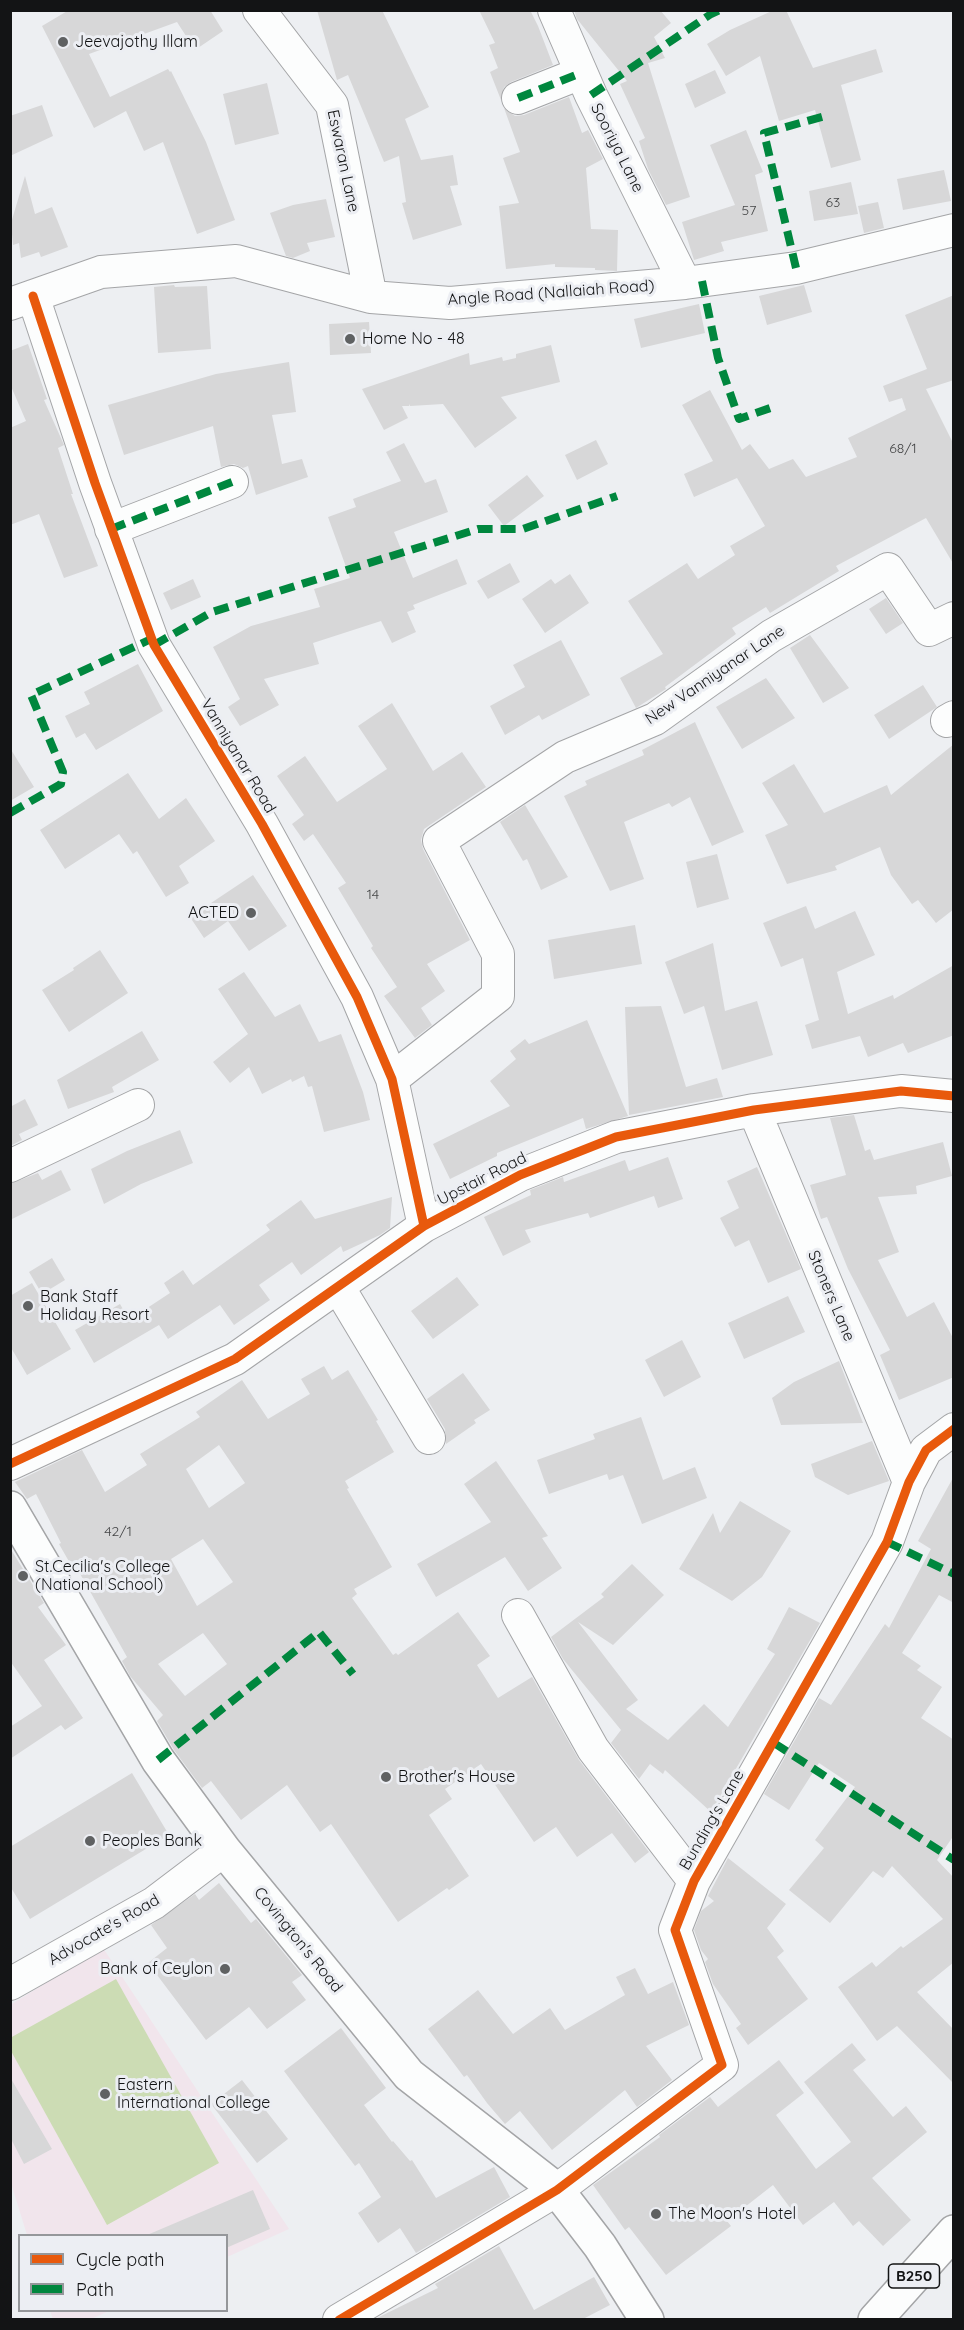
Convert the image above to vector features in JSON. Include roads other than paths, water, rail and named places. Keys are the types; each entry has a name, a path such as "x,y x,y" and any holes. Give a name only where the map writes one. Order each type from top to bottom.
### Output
{"main road":[{"name":"Covington's Road","path":"10,1508 158,1760 224,1850 409,2075 558,2190 600,2246 647,2319"},
{"name":"B250","path":"875,2319 954,2232"}],"street":[{"name":"Eswaran Lane","path":"259,10 332,105 371,297"},
{"name":"Sooriya Lane","path":"554,10 581,73 685,283"},
{"path":"518,98 581,73"},
{"name":"Angle Road (Nallaiah Road)","path":"22,300 101,272 236,261 371,297 450,303 685,283 796,268 954,230"},
{"name":"Vanniyanar Road","path":"22,300 154,645 267,834 357,998 392,1079 424,1226"},
{"path":"111,528 232,482"},
{"name":"New Vanniyanar Lane","path":"392,1079 498,996 498,954 439,841 565,757 654,719 771,636 888,569 930,630 954,618"},
{"name":"Upstair Road","path":"10,1464 235,1359 424,1226 520,1175 616,1137 754,1110 901,1092 954,1096"},
{"path":"10,1166 138,1105"},
{"name":"Stoners Lane","path":"754,1110 909,1482"},
{"path":"339,1288 429,1438"},
{"name":"Bunding's Lane","path":"558,2190 722,2065 675,1930 694,1881 887,1542 909,1482 926,1450 954,1429"},
{"path":"518,1615 593,1749 694,1881"},
{"name":"Advocate's Road","path":"10,1984 154,1903 224,1850"},
{"path":"339,2319 357,2311 558,2190"}],"place":[{"name":"Jeevajothy Illam","path":"63,42"},
{"name":"Home No - 48","path":"350,339"},
{"name":"ACTED","path":"251,913"},
{"name":"Bank Staff Holiday Resort","path":"28,1306"},
{"name":"St.Cecilia's College (National School)","path":"23,1576"},
{"name":"Brother's House","path":"386,1777"},
{"name":"Peoples Bank","path":"90,1841"},
{"name":"Bank of Ceylon","path":"225,1969"},
{"name":"Eastern International College","path":"105,2094"},
{"name":"The Moon's Hotel","path":"656,2214"}]}
